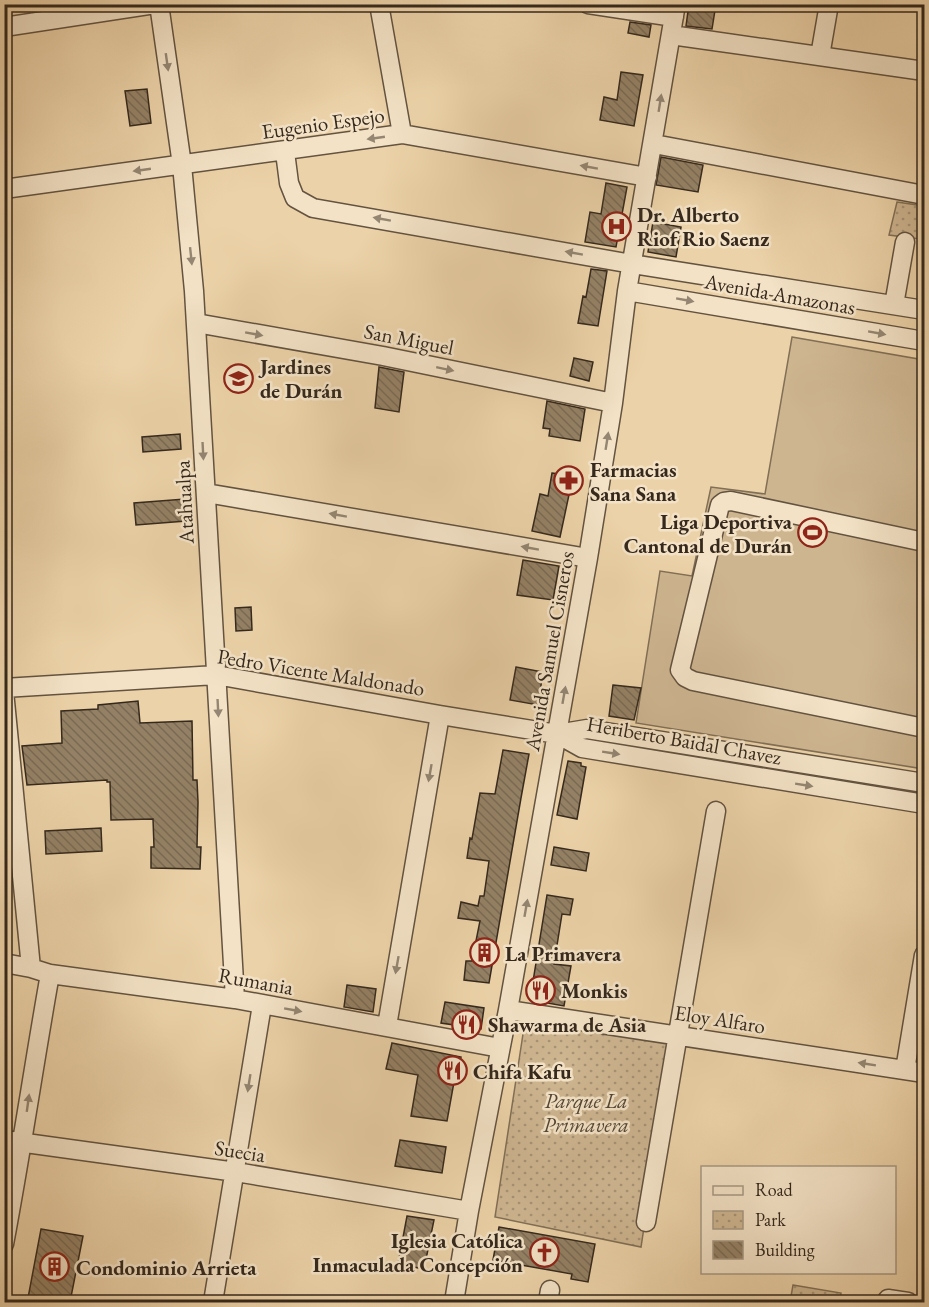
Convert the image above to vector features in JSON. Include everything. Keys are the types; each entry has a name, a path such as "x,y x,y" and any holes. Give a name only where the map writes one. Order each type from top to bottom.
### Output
{"street":[{"path":"4,27 157,4"},
{"name":"Atahualpa","path":"157,4 182,165 196,323 235,999"},
{"path":"379,4 402,134"},
{"path":"588,4 675,11"},
{"path":"820,56 829,4"},
{"name":"Avenida Samuel Cisneros","path":"454,1302 588,558 613,403 627,291 675,11"},
{"path":"671,35 924,71"},
{"name":"Eugenio Espejo","path":"4,189 285,152 402,134 647,177"},
{"path":"654,144 924,192"},
{"name":"Avenida Amazonas","path":"285,152 289,183 295,198 313,208 632,264 924,310"},
{"path":"894,305 905,242"},
{"name":"Avenida Amazonas","path":"627,291 924,341"},
{"name":"San Miguel","path":"196,323 383,356 613,403"},
{"path":"206,493 588,558"},
{"path":"924,542 731,501 724,502 720,505 680,670 685,677 693,681 924,728"},
{"name":"Pedro Vicente Maldonado","path":"4,690 216,675 557,734"},
{"path":"4,690 31,968"},
{"path":"387,1026 440,715"},
{"name":"Heriberto Baidal Chavez","path":"557,734 587,729 924,783"},
{"name":"Heriberto Baidal Chavez","path":"557,734 582,748 924,804"},
{"path":"646,1222 716,811"},
{"path":"905,1070 924,955"},
{"name":"Rumania","path":"4,963 50,974 235,999 500,1048"},
{"path":"4,1244 50,974"},
{"path":"213,1302 262,1005"},
{"name":"Eloy Alfaro","path":"508,1010 924,1073"},
{"name":"Suecia","path":"4,1140 236,1172 469,1211"},
{"path":"888,1299 908,1302"}],"green space":[{"path":"897,202 924,206 920,239 889,235"},
{"name":"Liga Deportiva Cantonal de Durán","path":"792,337 924,360 924,769 636,723 660,571 692,576 711,487 765,494"},
{"name":"Parque La Primavera","path":"525,1021 672,1043 641,1247 495,1217"},
{"path":"793,1285 841,1293 840,1302 790,1302"}],"building":[{"path":"689,4 716,4 712,29 686,26"},
{"path":"630,22 651,25 649,37 628,33"},
{"path":"621,72 643,75 634,126 600,120 604,97 617,100"},
{"path":"147,89 151,123 130,126 125,91"},
{"path":"661,157 703,165 698,192 656,185"},
{"path":"606,183 627,187 616,247 585,242 590,212 601,214"},
{"path":"653,222 681,227 676,257 648,252"},
{"path":"591,269 607,271 598,326 578,323"},
{"path":"574,358 593,362 589,381 570,376"},
{"path":"379,367 404,372 399,412 375,408"},
{"path":"547,401 585,409 580,441 549,436 550,429 543,428"},
{"path":"180,434 181,449 143,452 142,437"},
{"path":"552,473 573,476 560,537 532,531 540,494 548,496"},
{"path":"185,499 186,521 136,525 134,503"},
{"path":"523,560 559,566 553,600 517,595"},
{"path":"251,607 252,630 236,631 235,608"},
{"path":"516,667 543,672 538,705 510,700"},
{"path":"613,685 641,688 634,720 609,716"},
{"path":"138,701 140,723 192,721 193,780 197,780 198,802 197,847 201,847 200,869 151,868 151,847 154,847 153,819 111,820 110,782 107,780 27,785 22,746 62,743 61,711 98,709 98,705"},
{"path":"503,750 529,754 489,983 464,980 466,961 472,961 480,921 458,918 461,902 478,906 480,896 484,896 489,861 467,858 480,793 495,794"},
{"path":"568,761 581,763 581,766 586,767 577,819 557,815"},
{"path":"101,828 102,851 46,854 45,831"},
{"path":"554,847 589,853 586,871 551,865"},
{"path":"547,895 573,899 570,915 562,914 554,964 571,966 564,1006 530,1000"},
{"path":"347,985 376,989 373,1012 344,1007"},
{"path":"445,1002 484,1008 481,1029 441,1023"},
{"path":"392,1043 461,1057 447,1121 411,1116 418,1075 386,1069"},
{"path":"400,1140 446,1147 442,1173 395,1166"},
{"path":"407,1216 434,1220 424,1269 398,1264"},
{"name":"Iglesia Católica Inmaculada Concepción","path":"499,1227 595,1244 588,1282 571,1279 572,1274 493,1260"},
{"name":"Condominio Arrieta","path":"41,1229 83,1236 70,1302 28,1298"}],"place":[{"name":"Dr. Alberto Riof Rio Saenz","path":"616,226"},
{"name":"Jardines de Durán","path":"239,378"},
{"name":"Farmacias Sana Sana","path":"569,481"},
{"name":"Liga Deportiva Cantonal de Durán","path":"813,533"},
{"name":"La Primavera","path":"484,953"},
{"name":"Monkis","path":"540,990"},
{"name":"Shawarma de Asia","path":"467,1024"},
{"name":"Chifa Kafu","path":"452,1071"},
{"name":"Iglesia Católica Inmaculada Concepción","path":"544,1252"},
{"name":"Condominio Arrieta","path":"55,1267"}]}
